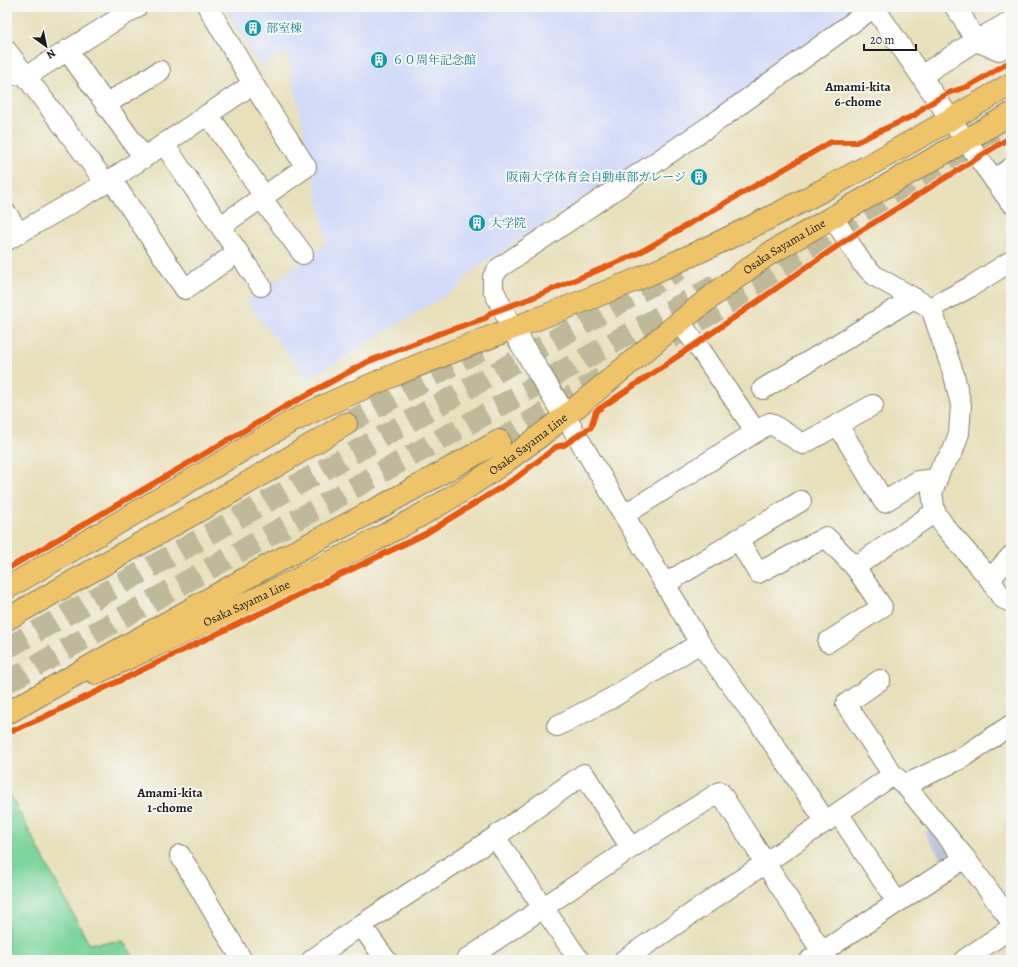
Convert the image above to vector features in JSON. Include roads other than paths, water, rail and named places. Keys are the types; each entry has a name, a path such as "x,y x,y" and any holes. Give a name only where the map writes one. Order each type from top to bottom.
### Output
{"main road":[{"path":"7,588 287,424 330,402 376,382 633,281 735,234 860,170 951,120 1011,84"},
{"name":"Osaka Sayama Line","path":"9,712 213,620 376,539 468,487 510,458 565,416 679,321 731,280 769,254 832,216 1011,114"},
{"path":"7,619 244,485 346,424"},
{"path":"9,712 264,568 399,497 499,441"}],"street":[{"path":"15,74 33,72 137,7"},
{"path":"208,7 253,84 306,167 221,226"},
{"path":"897,902 760,724 700,643 512,328 493,289 493,277 499,268 720,119 874,7 951,120 1011,203"},
{"path":"955,7 963,18 975,41 999,50 1011,43"},
{"path":"921,76 975,41 1011,21"},
{"path":"67,50 144,158"},
{"path":"7,51 15,74 109,181 185,289 238,252"},
{"path":"106,104 160,71"},
{"path":"7,214 13,236 109,181 253,84"},
{"path":"208,114 264,196 265,203 303,254"},
{"path":"164,144 261,286"},
{"path":"994,180 1011,168"},
{"path":"832,216 862,263 876,276 931,308 954,375 962,405 958,433 953,451 941,468 932,493 935,512 944,526 990,579 1002,598 1011,602"},
{"path":"931,308 970,287 1011,261"},
{"path":"763,389 914,298"},
{"path":"679,321 702,352 756,432"},
{"path":"624,515 770,423 803,444 873,405"},
{"path":"838,425 884,502 918,481 937,479"},
{"path":"665,584 801,501"},
{"path":"855,567 935,512"},
{"path":"738,539 758,573 826,537 855,567 882,607 828,642"},
{"path":"990,579 1011,556"},
{"path":"557,726 610,699 700,643"},
{"path":"880,680 846,704 899,780 965,858 1011,922"},
{"path":"624,960 766,864 832,817 899,780 960,759 1011,725"},
{"path":"312,960 495,837 584,774 631,848"},
{"path":"466,960 631,848 720,792 766,864 820,957 897,902 965,858"},
{"path":"495,837 579,960"},
{"path":"180,855 242,960"},
{"path":"361,926 386,960"},
{"path":"964,960 1011,928"}],"tunnel":[{"path":"670,338 806,258 1011,127"},
{"path":"7,648 680,269"},
{"path":"7,682 716,285"},
{"path":"346,424 483,348"},
{"path":"499,441 601,378"}],"place":[{"name":"部室棟","path":"253,28"},
{"name":"６０周年記念館","path":"379,60"},
{"name":"阪南大学体育会自動車部ガレージ","path":"699,177"},
{"name":"大学院","path":"477,223"}],"district":[{"name":"Amami-kita 6-chome","path":"858,94"},
{"name":"Amami-kita 1-chome","path":"170,800"}]}
